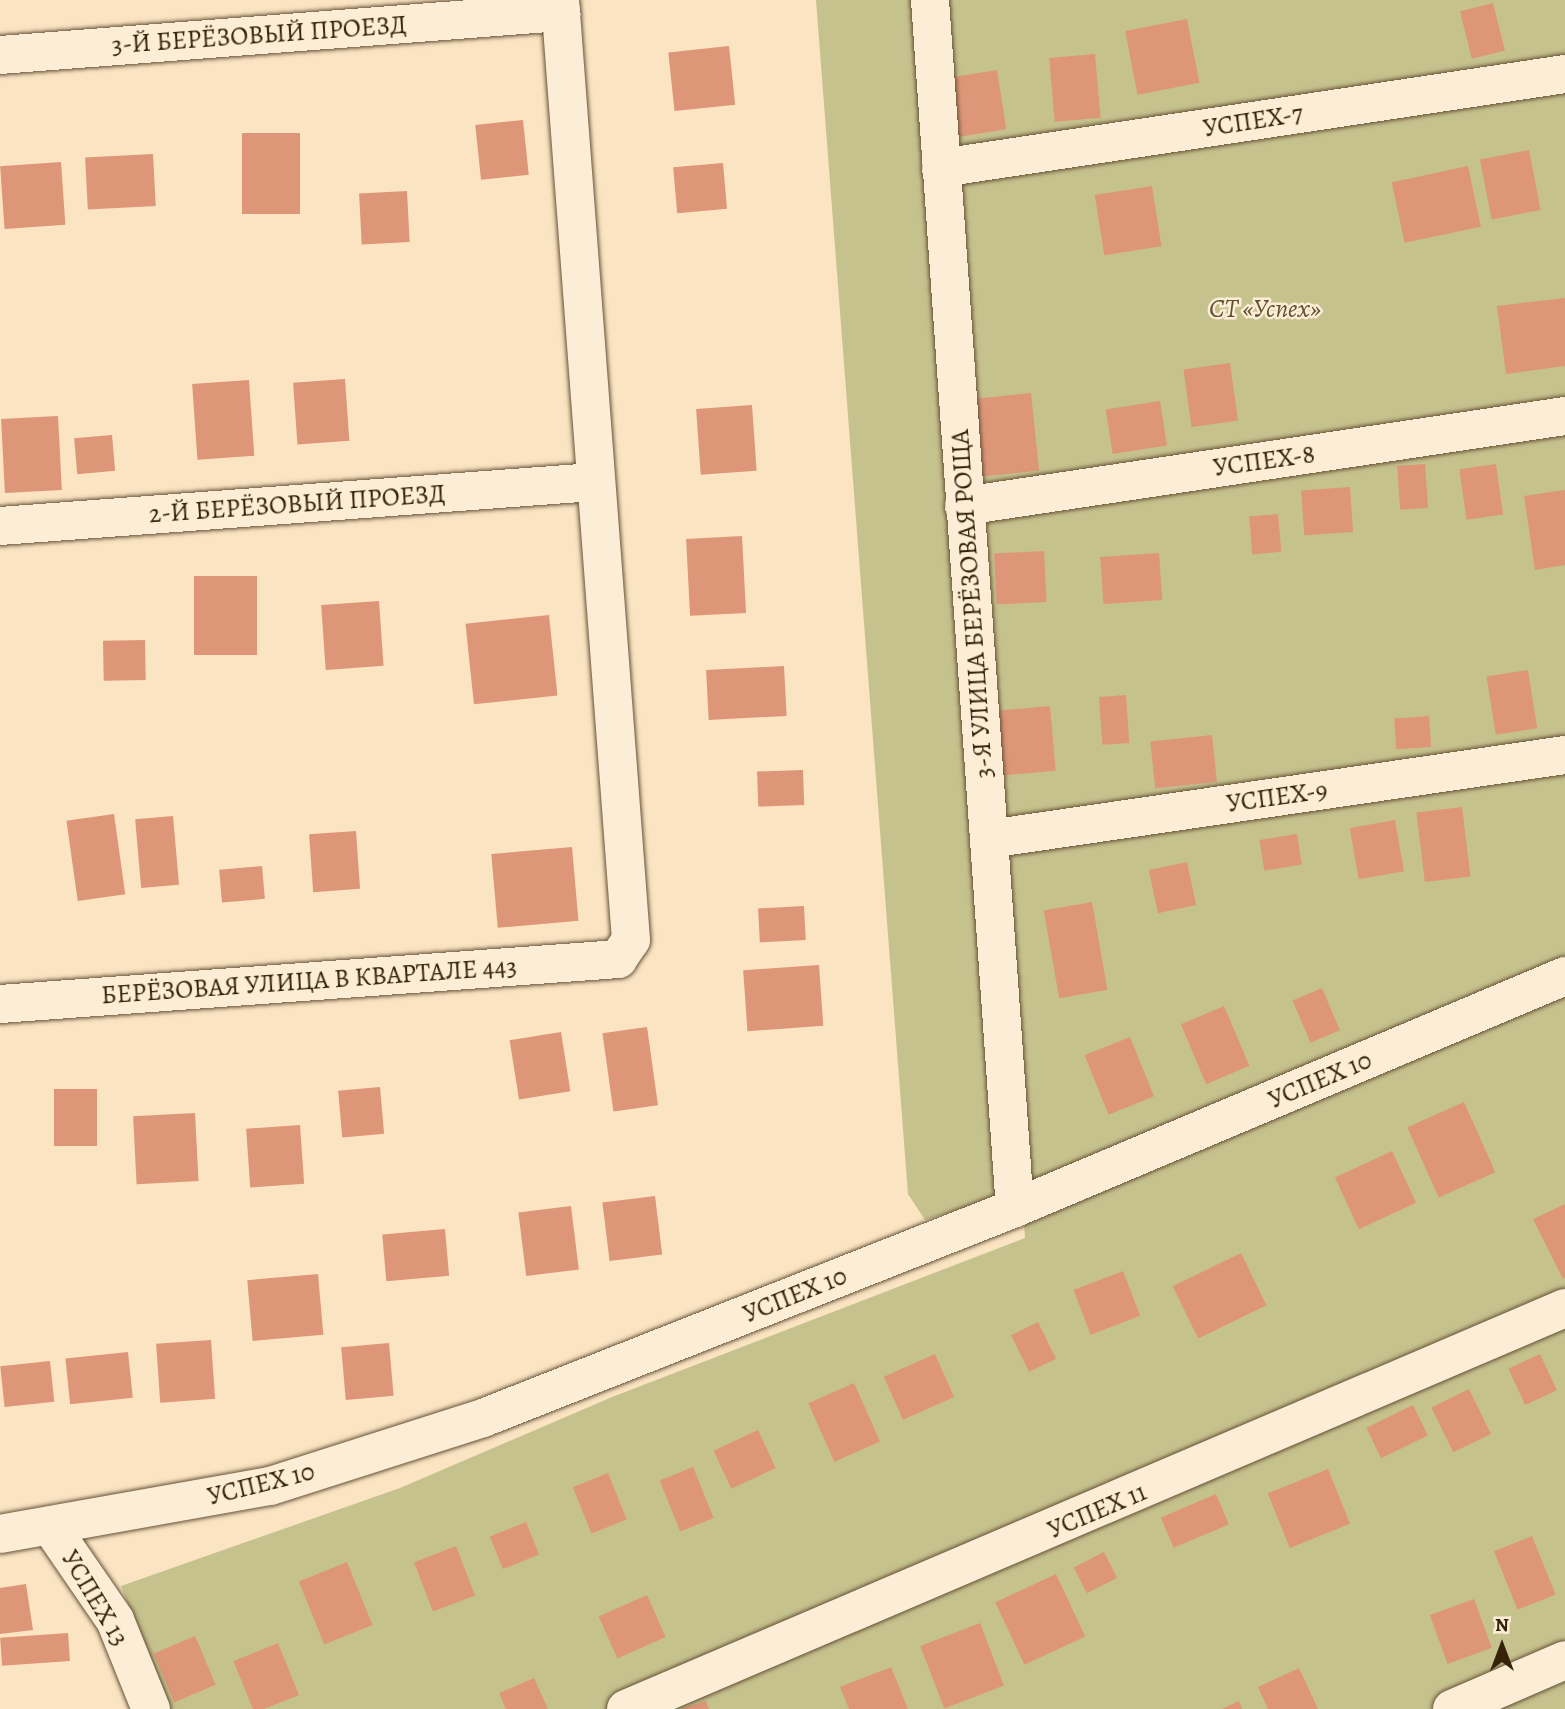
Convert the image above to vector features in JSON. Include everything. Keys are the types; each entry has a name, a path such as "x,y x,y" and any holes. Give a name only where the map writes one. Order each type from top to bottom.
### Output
{"street":[{"name":"3-Я УЛИЦА БЕРЁЗОВАЯ РОЩА","path":"930,0 1015,1208"},
{"name":"3-Й БЕРЁЗОВЫЙ ПРОЕЗД","path":"0,55 560,6"},
{"path":"560,6 593,482"},
{"name":"УСПЕХ-7","path":"941,168 1565,74"},
{"name":"УСПЕХ-8","path":"964,506 1565,416"},
{"name":"2-Й БЕРЁЗОВЫЙ ПРОЕЗД","path":"0,526 593,482"},
{"name":"БЕРЁЗОВАЯ УЛИЦА В КВАРТАЛЕ 443","path":"0,1004 618,959 631,940 593,482"},
{"name":"УСПЕХ-9","path":"989,839 1565,755"},
{"name":"УСПЕХ 10","path":"0,1534 270,1486 482,1418 1015,1208 1565,976"},
{"name":"УСПЕХ 11","path":"626,1709 1565,1308"},
{"name":"УСПЕХ 13","path":"51,1527 115,1620 151,1709"},
{"path":"1452,1709 1565,1660"}],"green space":[{"path":"816,0 916,0 1008,1183 991,1200 925,1220 908,1194"},
{"name":"СТ «Успех»","path":"945,0 1565,0 1565,1709 170,1709 121,1586 400,1488 612,1397 1025,1238"}],"building":[{"path":"1493,3 1505,51 1472,59 1460,11"},
{"path":"1187,19 1199,83 1138,95 1125,31"},
{"path":"729,46 735,105 675,111 668,52"},
{"path":"1095,54 1101,118 1055,122 1049,58"},
{"path":"997,70 1006,129 950,138 941,79"},
{"path":"523,120 529,175 481,180 475,125"},
{"path":"242,133 300,133 300,214 242,214"},
{"path":"1529,150 1541,210 1492,219 1480,160"},
{"path":"153,154 156,206 88,209 85,158"},
{"path":"61,162 65,225 5,229 0,166"},
{"path":"723,163 727,209 677,213 673,167"},
{"path":"1468,166 1481,227 1405,243 1392,182"},
{"path":"1152,186 1162,246 1104,255 1095,195"},
{"path":"407,191 410,242 362,244 359,194"},
{"path":"1565,298 1565,366 1506,374 1497,306"},
{"path":"1230,363 1238,420 1192,427 1183,370"},
{"path":"345,379 349,441 297,444 293,383"},
{"path":"249,380 254,456 197,460 192,384"},
{"path":"1031,393 1039,471 976,477 967,400"},
{"path":"1160,401 1167,445 1113,454 1106,410"},
{"path":"752,405 757,471 701,475 696,409"},
{"path":"58,416 62,490 5,493 1,419"},
{"path":"112,435 115,471 77,474 74,438"},
{"path":"1425,464 1428,508 1400,510 1397,466"},
{"path":"1496,464 1503,515 1466,520 1459,469"},
{"path":"1350,487 1353,532 1304,535 1301,490"},
{"path":"1565,490 1565,565 1535,570 1524,496"},
{"path":"1278,514 1281,552 1252,554 1249,517"},
{"path":"742,536 746,613 690,616 686,539"},
{"path":"1044,551 1047,602 997,605 994,554"},
{"path":"1159,553 1162,600 1103,604 1100,557"},
{"path":"194,576 257,576 257,655 194,655"},
{"path":"379,601 384,666 326,670 321,605"},
{"path":"549,615 557,696 474,704 465,624"},
{"path":"145,640 146,680 104,681 103,641"},
{"path":"784,666 787,716 709,720 706,670"},
{"path":"1528,670 1537,728 1496,735 1487,677"},
{"path":"1126,695 1129,743 1102,745 1099,697"},
{"path":"1050,706 1056,771 1000,776 994,711"},
{"path":"1429,716 1431,747 1396,749 1394,718"},
{"path":"1212,735 1217,782 1155,788 1150,741"},
{"path":"803,770 804,805 758,807 757,772"},
{"path":"1462,807 1471,876 1425,882 1416,813"},
{"path":"114,814 125,894 78,901 66,821"},
{"path":"173,816 179,885 141,888 135,819"},
{"path":"1395,820 1404,871 1359,879 1350,828"},
{"path":"356,831 360,889 313,892 309,834"},
{"path":"1297,834 1302,865 1264,871 1259,840"},
{"path":"572,847 578,921 498,928 491,854"},
{"path":"1187,862 1196,905 1158,913 1149,870"},
{"path":"262,866 265,899 222,903 219,870"},
{"path":"1092,902 1107,990 1059,998 1044,911"},
{"path":"804,906 806,940 760,942 758,908"},
{"path":"819,965 823,1026 747,1031 743,970"},
{"path":"1322,988 1340,1030 1311,1043 1293,1001"},
{"path":"1224,1006 1249,1066 1206,1084 1181,1024"},
{"path":"647,1027 658,1105 613,1111 602,1033"},
{"path":"561,1032 570,1091 519,1099 510,1040"},
{"path":"1130,1037 1154,1096 1109,1115 1085,1055"},
{"path":"380,1087 384,1134 342,1137 338,1091"},
{"path":"54,1089 97,1089 97,1146 54,1146"},
{"path":"1464,1102 1495,1172 1439,1198 1407,1127"},
{"path":"195,1113 199,1181 137,1184 133,1116"},
{"path":"300,1125 304,1184 250,1188 246,1129"},
{"path":"1392,1151 1416,1203 1359,1229 1335,1178"},
{"path":"655,1196 662,1255 610,1261 602,1202"},
{"path":"1565,1204 1565,1278 1563,1279 1533,1219"},
{"path":"571,1206 579,1270 526,1276 518,1212"},
{"path":"445,1229 449,1276 386,1281 382,1234"},
{"path":"1241,1253 1266,1305 1198,1338 1173,1286"},
{"path":"1123,1271 1140,1316 1091,1335 1074,1290"},
{"path":"318,1274 323,1335 253,1341 247,1280"},
{"path":"1038,1322 1056,1359 1029,1372 1011,1335"},
{"path":"211,1340 215,1399 160,1403 156,1344"},
{"path":"389,1343 394,1396 346,1400 341,1347"},
{"path":"128,1352 133,1398 70,1404 65,1359"},
{"path":"935,1354 954,1397 903,1420 884,1377"},
{"path":"1540,1354 1557,1390 1525,1405 1508,1369"},
{"path":"50,1361 54,1402 5,1407 0,1366"},
{"path":"854,1383 880,1441 834,1462 808,1403"},
{"path":"1469,1389 1491,1434 1453,1452 1431,1407"},
{"path":"1413,1405 1428,1436 1381,1458 1366,1428"},
{"path":"758,1430 776,1468 731,1489 714,1451"},
{"path":"693,1467 714,1518 680,1531 660,1480"},
{"path":"1328,1469 1350,1524 1290,1548 1268,1493"},
{"path":"608,1473 627,1519 591,1534 573,1487"},
{"path":"1216,1494 1229,1524 1174,1548 1161,1517"},
{"path":"526,1522 539,1554 503,1569 490,1537"},
{"path":"1532,1536 1556,1594 1518,1610 1494,1551"},
{"path":"456,1546 475,1595 433,1612 414,1562"},
{"path":"1104,1552 1117,1578 1087,1593 1074,1567"},
{"path":"347,1562 372,1625 324,1645 299,1581"},
{"path":"1056,1574 1085,1637 1024,1665 995,1602"},
{"path":"26,1584 33,1630 0,1634 0,1588"},
{"path":"647,1595 666,1637 617,1659 599,1617"},
{"path":"1474,1599 1492,1648 1448,1664 1430,1615"},
{"path":"980,1623 1004,1686 944,1708 920,1646"},
{"path":"68,1633 70,1661 2,1666 0,1638"},
{"path":"195,1636 216,1685 174,1702 154,1654"},
{"path":"278,1643 299,1695 264,1709 253,1709 233,1661"},
{"path":"891,1667 908,1709 849,1709 840,1687"},
{"path":"1299,1668 1318,1709 1268,1709 1258,1687"},
{"path":"534,1678 548,1709 506,1709 499,1693"},
{"path":"706,1701 709,1709 683,1709 683,1708"},
{"path":"1239,1701 1242,1709 1222,1709"}]}
